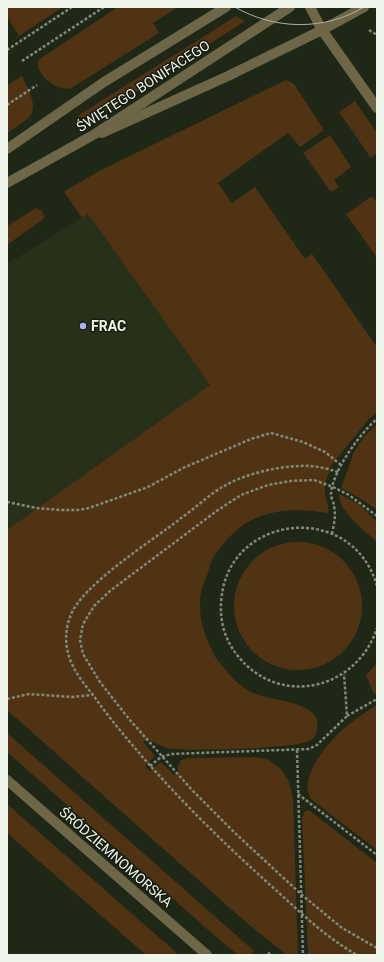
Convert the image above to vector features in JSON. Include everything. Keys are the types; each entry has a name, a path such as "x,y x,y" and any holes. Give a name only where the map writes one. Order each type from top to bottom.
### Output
{"street":[{"name":"ŚWIĘTEGO BONIFACEGO","path":"7,149 104,82 226,7"},
{"name":"ŚWIĘTEGO BONIFACEGO","path":"7,184 123,116 290,7"},
{"path":"310,7 322,30 377,108"},
{"path":"74,146 228,76 322,30 364,7"},
{"name":"ŚRÓDZIEMNOMORSKA","path":"7,780 207,955"}],"path":[{"path":"7,50 72,7"},
{"path":"22,61 104,7"},
{"path":"366,28 377,35"},
{"path":"7,105 37,85"},
{"path":"332,534 335,521 331,495 338,472 356,440 377,419"},
{"path":"7,502 37,508 59,510 78,510 89,508 148,487 183,468 251,439 271,433 303,442 325,452 341,465"},
{"path":"338,472 324,468 301,465 268,470 224,487 111,570 89,589 70,615 66,648 72,666 92,695 150,766 207,826 259,875 302,914 342,946 357,955"},
{"path":"377,516 349,495 314,480 290,481 268,486 241,495 218,510 111,590 94,606 83,624 80,640 83,654 100,682 161,757 192,790 236,834 302,895 342,928 377,948"},
{"path":"377,586 375,577 367,563 357,551 345,541 332,534 317,529 302,527 286,528 270,532 245,550 231,568 222,590 221,606 222,622 226,636 233,650 243,662 255,673 269,680 291,686 315,685 330,681 344,674 356,664 366,652 374,638 377,628"},
{"path":"344,674 347,716"},
{"path":"7,699 29,694 72,697 92,695"},
{"path":"150,766 161,757 171,754 309,749 317,745 347,716 377,699"},
{"path":"298,750 303,955"},
{"path":"298,794 377,855"}],"shaded area":[{"path":"7,7 63,7 19,36 7,17"},
{"path":"118,7 178,7 153,23 159,33 70,89 59,87 44,77 38,68 38,60"},
{"path":"236,16 245,21 99,116 91,118 78,117 99,102"},
{"path":"22,76 29,91 33,108 28,118 7,133 7,85"},
{"path":"286,80 294,84 324,130 300,147 288,133 218,183 232,203 255,187 305,259 312,254 377,347 377,413 369,419 330,467 325,489 328,513 299,510 281,511 263,515 242,526 227,539 213,557 201,590 200,606 203,628 208,641 216,658 230,675 251,692 296,704 305,708 316,718 317,730 315,736 311,740 286,746 264,748 195,750 167,748 148,739 143,742 155,756 145,766 150,771 161,762 174,775 178,772 178,767 181,760 187,758 255,757 269,760 280,768 288,780 293,797 298,955 287,955 248,924 7,710 7,530 210,385 88,214 82,218 65,191 99,171"},
{"path":"355,101 377,133 377,153 371,158 339,112"},
{"path":"330,135 351,167 334,180 339,187 331,192 303,153"},
{"path":"372,196 377,203 377,258 346,214"},
{"path":"36,208 42,211 44,217 42,220 7,245 7,226"},
{"name":"FRAC","path":"88,214 210,385 7,530 7,264"},
{"path":"377,424 377,510 363,500 341,488 354,452 363,438"},
{"path":"339,494 357,503 377,521 377,542 347,514 340,500"},
{"path":"298,542 322,547 343,561 357,582 362,606 357,630 343,651 322,665 298,670 274,665 253,651 239,630 234,606 239,582 253,561 274,547"},
{"path":"377,663 377,693 374,694 366,675"},
{"path":"377,705 377,850 312,800 308,792 308,783 315,763 336,736 345,727"},
{"path":"7,733 253,950 252,955 238,955 223,943 7,752"},
{"path":"7,804 179,955 146,955 7,833"},
{"path":"307,810 377,863 377,955 308,955 302,818 304,812"}],"tram line":[{"path":"235,7 250,15 266,20 300,25 316,24 333,20 349,15 364,7"}],"place":[{"name":"FRAC","path":"83,326"}]}
